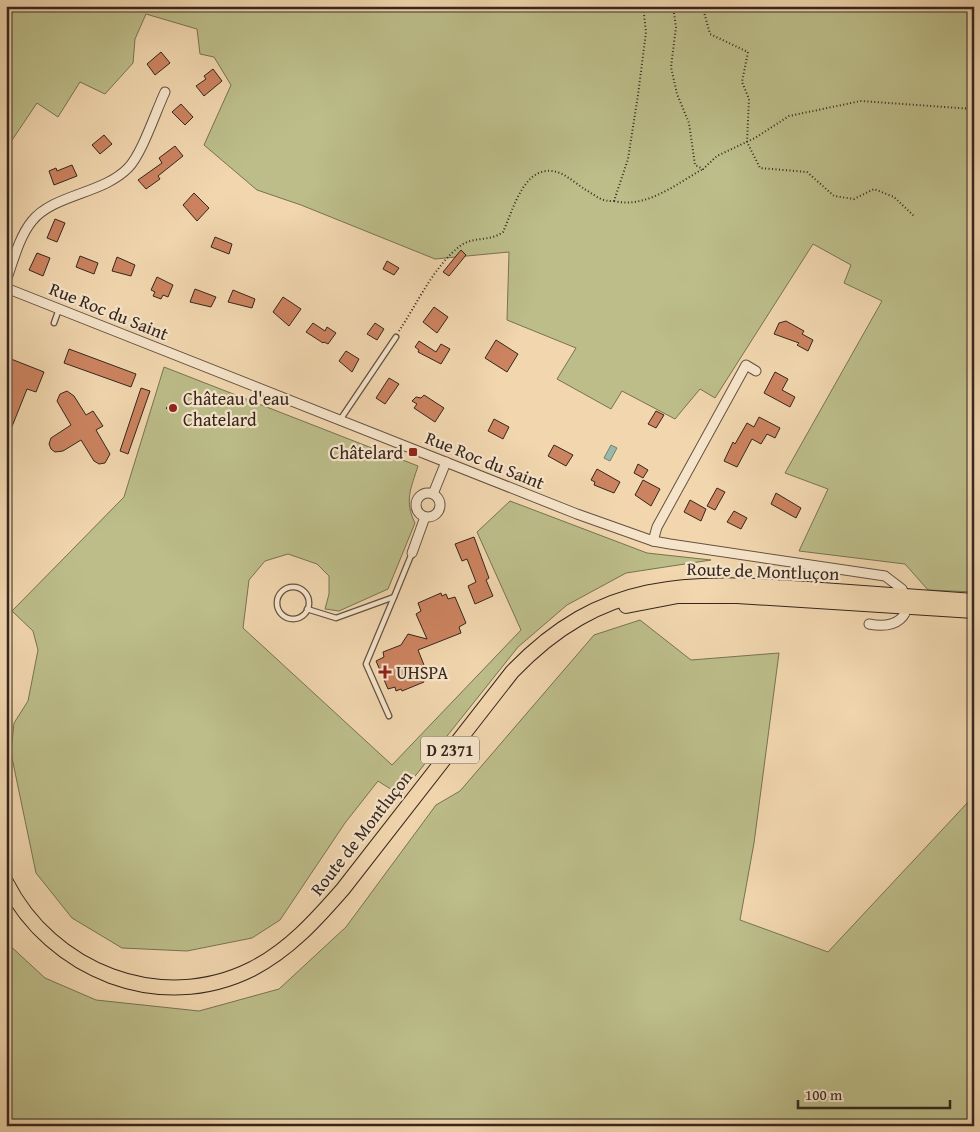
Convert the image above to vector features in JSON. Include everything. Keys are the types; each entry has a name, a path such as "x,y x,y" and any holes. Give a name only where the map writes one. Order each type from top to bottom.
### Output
{"main road":[{"name":"Route de Montluçon","path":"6,882 18,904 46,937 68,955 90,968 115,978 143,985 177,987 223,980 252,969 275,956 313,922 343,889 512,672 539,646 588,612 646,591 694,585 766,586 974,611"},
{"name":"Route de Montluçon","path":"6,898 24,924 44,945 80,971 103,981 144,992 174,994 202,992 239,982 283,959 316,931 342,901 514,682 554,643 586,623 637,603 678,596 736,596 905,602 974,601"}],"street":[{"path":"6,281 25,232 32,220 46,210 113,180 129,167 165,92"},
{"name":"Rue Roc du Saint","path":"6,288 591,520 653,541 775,561 881,574 897,583 905,602"},
{"path":"653,541 657,527 746,365 756,371"},
{"path":"433,494 446,462"},
{"path":"433,494 441,503 439,511 433,517 425,517 419,513 417,501 422,495 433,494"},
{"path":"412,553 425,517"},
{"path":"869,624 885,626 894,624 902,617 905,602"}],"lane":[{"path":"54,323 59,309"},
{"path":"340,420 396,337"},
{"path":"390,716 366,664 412,553"},
{"path":"288,588 298,588 308,599 307,609 300,617 285,617 278,609 278,599 288,588"},
{"path":"307,609 336,618 394,597"}],"path":[{"path":"614,201 628,159 635,113 646,32 643,6"},
{"path":"673,6 676,27 671,67 677,94 689,123 695,165 703,169"},
{"path":"710,6 704,12 710,34 748,52 742,82 749,99 747,142 760,168 807,172 834,196 854,200 874,189 894,196 915,217"},
{"path":"396,337 438,270 459,246 470,240 498,236 503,232 524,185 535,173 542,171 560,173 605,202 644,202 703,169 717,156 747,142 789,116 860,101 974,109"}],"green space":[{"path":"6,6 974,6 974,592 928,590 905,564 799,551 828,489 785,473 882,301 844,283 851,265 813,244 715,398 700,389 675,419 622,391 611,409 557,379 576,348 507,320 509,252 435,259 301,205 257,190 204,145 231,85 214,57 200,54 197,29 146,14 135,39 133,63 105,94 80,82 58,117 37,103 6,149"},
{"path":"164,367 418,466 409,501 415,523 388,589 339,611 325,609 329,594 329,576 317,564 288,554 265,561 249,580 243,628 392,765 521,630 477,532 510,501 647,553 711,560 626,573 567,605 518,647 400,795 378,781 345,823 280,920 252,938 187,951 122,948 72,918 36,873 11,753 14,723 28,701 38,650 33,631 12,611 124,497"},
{"path":"640,620 691,660 779,653 754,843 740,920 828,952 970,800 974,801 974,1126 6,1126 6,942 45,978 96,1000 199,1011 279,989 346,927 436,805 460,791 594,635"}],"shaded area":[{"path":"611,445 617,448 610,461 604,458"}],"building":[{"path":"161,52 170,63 155,75 147,64"},
{"path":"213,69 222,81 204,96 196,86 206,79 204,76"},
{"path":"181,104 193,117 185,125 172,112"},
{"path":"104,135 112,144 100,154 92,145"},
{"path":"175,146 183,156 158,176 160,179 146,189 138,180 162,163 159,158"},
{"path":"72,165 77,176 54,185 49,171 56,168 57,171"},
{"path":"194,193 209,208 197,221 183,205"},
{"path":"55,219 65,223 57,242 47,238"},
{"path":"215,237 232,244 229,254 211,247"},
{"path":"461,250 466,255 449,276 443,272"},
{"path":"37,253 50,258 43,276 29,270"},
{"path":"80,256 98,263 94,274 76,267"},
{"path":"117,257 135,265 131,276 112,271"},
{"path":"387,261 399,268 394,275 383,269"},
{"path":"157,277 173,285 168,297 163,295 161,299 153,296 155,292 151,290"},
{"path":"195,289 216,297 211,307 190,302"},
{"path":"233,290 255,299 252,308 228,302"},
{"path":"283,297 301,309 289,326 273,312"},
{"path":"434,307 448,317 437,333 423,322"},
{"path":"786,321 804,331 802,334 813,340 808,351 797,345 799,343 774,334 779,323"},
{"path":"313,323 325,331 327,327 336,333 328,344 323,343 306,332"},
{"path":"375,323 384,329 377,340 367,334"},
{"path":"496,340 518,354 507,372 485,358"},
{"path":"419,341 436,352 441,344 450,349 441,364 418,352 419,350 415,347"},
{"path":"69,349 136,374 131,387 64,363"},
{"path":"346,351 359,359 352,372 339,361"},
{"path":"6,357 44,372 36,392 27,389 7,439"},
{"path":"775,372 788,379 782,390 795,397 790,407 764,393"},
{"path":"389,378 399,384 385,404 376,398"},
{"path":"141,388 150,391 128,454 120,451"},
{"path":"67,391 74,396 86,415 93,411 103,426 96,430 110,454 105,463 99,464 94,461 81,440 63,451 55,452 51,449 49,444 51,438 71,425 57,401 60,394"},
{"path":"424,395 444,408 435,422 414,408 417,404 412,401 416,397 421,398"},
{"path":"173,404 178,410 173,414 166,408"},
{"path":"656,411 664,415 656,428 648,424"},
{"path":"759,417 780,428 775,438 767,434 761,444 752,439 737,467 724,461 733,442 735,444 747,423 754,427"},
{"path":"494,419 509,427 503,439 488,431"},
{"path":"554,445 573,455 566,466 548,456"},
{"path":"638,464 648,470 643,478 634,473"},
{"path":"597,469 620,482 614,493 594,485 595,482 591,480"},
{"path":"643,480 660,489 651,506 635,495"},
{"path":"717,488 725,492 715,510 707,506"},
{"path":"776,493 801,508 796,518 771,504"},
{"path":"690,500 706,509 701,521 684,512"},
{"path":"734,511 747,518 741,529 727,522"},
{"path":"474,537 489,578 486,580 493,596 475,604 468,586 476,582 467,559 462,561 455,544"},
{"path":"441,593 442,596 446,594 448,599 455,597 466,623 459,627 461,633 418,650 426,670 421,673 424,682 402,691 401,689 396,691 395,687 388,689 376,661 384,657 383,652 401,645 408,634 427,639 416,614 421,611 418,603"}],"place":[{"name":"Château d'eau Chatelard","path":"173,408"},
{"name":"Châtelard","path":"413,452"},
{"name":"UHSPA","path":"385,672"}]}
